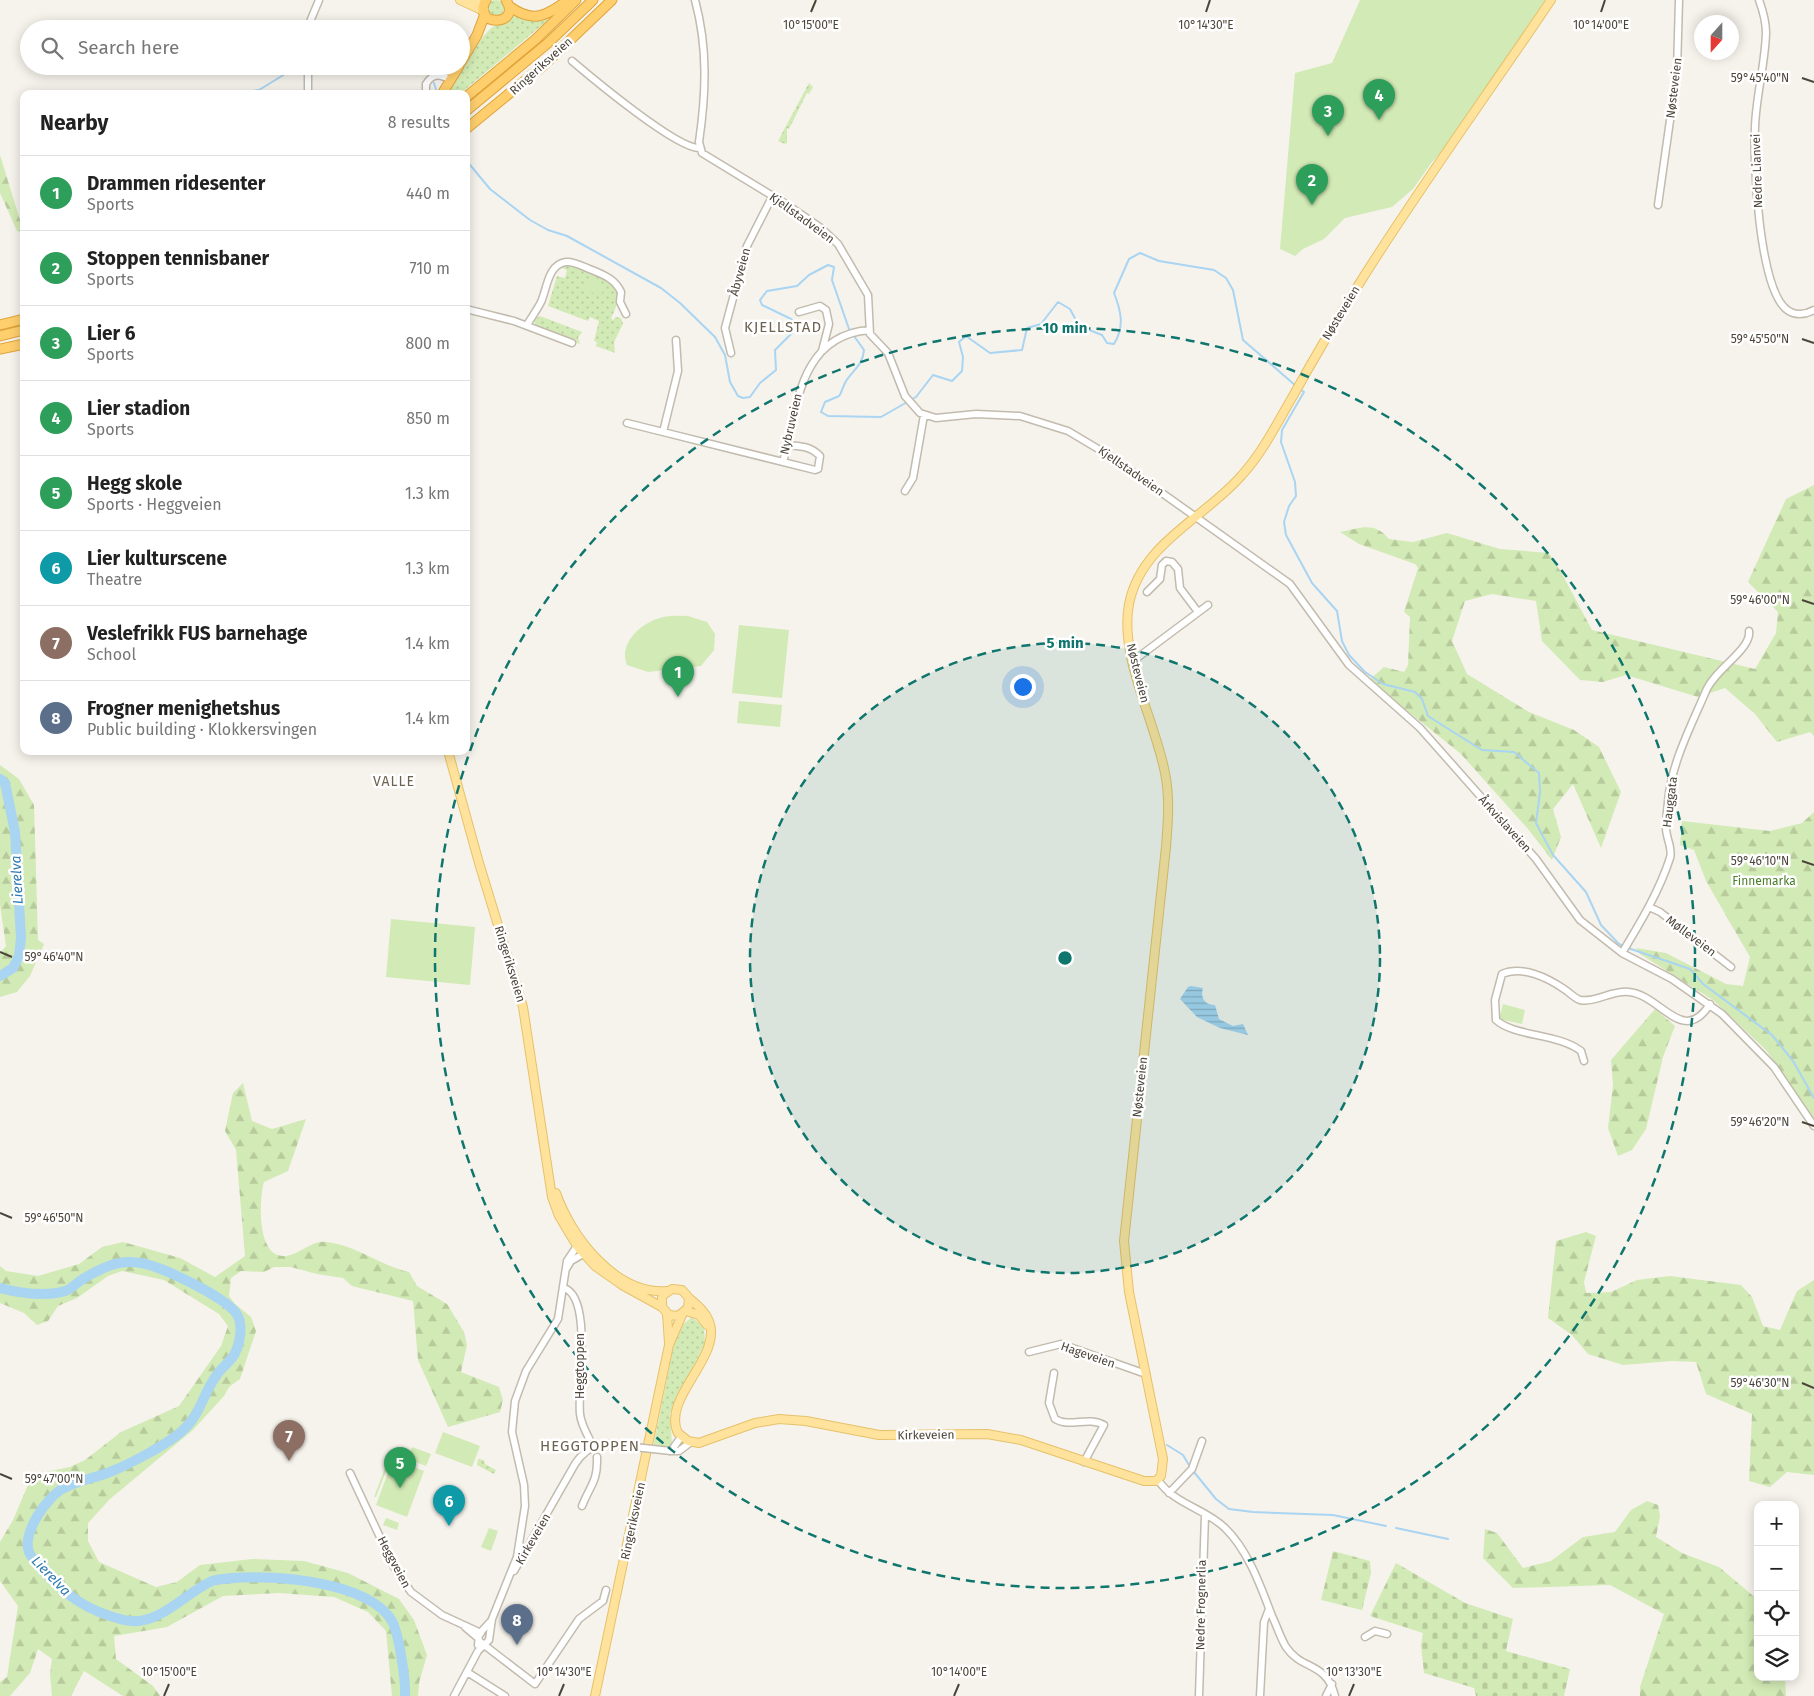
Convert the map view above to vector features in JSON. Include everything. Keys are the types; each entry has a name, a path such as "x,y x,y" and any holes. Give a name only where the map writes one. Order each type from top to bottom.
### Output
{"highway":[{"path":"470,47 477,35 486,0"},
{"path":"508,3 522,14 537,17 568,0"},
{"path":"470,94 536,39 576,0"},
{"path":"470,108 548,43 593,0"},
{"name":"Ringeriksveien","path":"470,126 534,74 612,0"},
{"path":"477,35 493,21 502,20 506,17 508,3"},
{"path":"484,13 493,21"},
{"path":"445,90 454,75"},
{"path":"0,325 20,319"},
{"path":"0,336 20,331"},
{"path":"0,349 20,345"}],"main road":[{"path":"461,0 486,0"},
{"path":"461,0 484,13"},
{"name":"Nøsteveien","path":"1160,1477 1163,1459 1127,1279 1124,1241 1168,809 1163,762 1133,661 1128,635 1128,616 1136,583 1146,564 1162,546 1226,492 1248,469 1269,437 1367,271 1551,0"},
{"name":"Ringeriksveien","path":"449,755 479,863 523,1007 550,1182 582,1248 614,1280 662,1307"},
{"name":"Ringeriksveien","path":"582,1248 623,1278 651,1290 667,1291"},
{"path":"691,1442 681,1437 676,1427 675,1414 708,1346 709,1329 705,1314 685,1292 679,1288 667,1291 662,1298 662,1307 667,1314 675,1316 684,1313 699,1315 709,1329"},
{"path":"684,1313 689,1305 689,1298"},
{"name":"Ringeriksveien","path":"595,1696 669,1345 684,1313"},
{"name":"Ringeriksveien","path":"667,1314 669,1345"},
{"name":"Kirkeveien","path":"691,1442 706,1442 755,1423 791,1420 879,1435 997,1435 1021,1440 1144,1482 1151,1482 1160,1477"}],"street":[{"path":"311,20 319,0"},
{"path":"695,0 703,42 706,74 700,148"},
{"name":"Nøsteveien","path":"1658,205 1677,70 1678,0"},
{"name":"Nedre Lianvei","path":"1759,0 1766,30 1757,93 1754,140 1760,228 1770,272 1781,304 1796,314 1804,314 1814,310"},
{"name":"Kjellstadveien","path":"572,61 599,84 640,114 689,146 700,148 708,158 773,196 821,228 842,250 868,295 869,330"},
{"path":"308,75 308,90"},
{"path":"426,90 426,84 433,76 441,75 451,80"},
{"name":"Åbyveien","path":"731,353 725,328 747,246 773,196"},
{"path":"527,325 541,302 551,272 559,264 566,262 573,262 602,274 614,282 621,292 620,302 626,314"},
{"path":"799,312 820,306 826,310 829,324 822,351"},
{"path":"470,310 527,325 572,343"},
{"path":"869,330 871,336 888,352 908,401 924,415 913,478 905,491"},
{"name":"Nybruveien","path":"626,424 783,462 800,386 822,351 844,336 869,330"},
{"path":"663,432 678,371 676,340"},
{"name":"Kjellstadveien","path":"924,415 936,418 976,414 1013,415 1055,425 1087,440 1196,517"},
{"path":"783,462 815,470 819,466 820,456 812,449 807,446 787,445"},
{"name":"Årkvislaveien","path":"1196,517 1290,584 1349,665 1420,728 1536,859 1580,920 1710,1004 1768,1059 1814,1126"},
{"path":"1147,592 1160,579 1162,565 1166,561 1172,562 1179,572 1180,588 1198,612"},
{"path":"1133,661 1208,605"},
{"name":"Hauggata","path":"1624,950 1649,907 1671,855 1666,829 1670,787 1676,767 1708,686 1720,669 1745,646 1750,638 1749,632"},
{"name":"Mølleveien","path":"1649,907 1660,912 1731,967"},
{"path":"1584,1061 1581,1051 1563,1042 1507,1026 1496,1020 1495,1000 1502,974 1512,972 1537,975 1554,982 1579,1000 1616,992 1631,992 1649,998 1674,1019 1682,1022 1697,1017 1710,1004"},
{"path":"454,1696 478,1651 512,1574 522,1535 525,1506 524,1485 512,1432 515,1401 526,1371 558,1319 569,1256 582,1248"},
{"path":"566,1269 582,1248"},
{"name":"Heggtoppen","path":"564,1288 574,1297 579,1316 582,1366 580,1416 593,1446"},
{"name":"Hageveien","path":"1029,1352 1061,1344 1146,1374"},
{"path":"1054,1373 1049,1403 1054,1419 1064,1423 1092,1421 1104,1425 1084,1462"},
{"path":"671,1451 681,1437"},
{"path":"1169,1493 1192,1469 1202,1441"},
{"name":"Kirkeveien","path":"512,1574 521,1562 575,1464 593,1446 607,1443 634,1448 679,1451 691,1442"},
{"path":"582,1506 586,1494 597,1479 597,1457"},
{"name":"Heggveien","path":"350,1473 394,1567 411,1592 428,1606 483,1638 493,1653 535,1684 579,1619 603,1601 606,1590"},
{"path":"1160,1477 1169,1493 1221,1525 1232,1537 1249,1565 1289,1651 1301,1661 1318,1669 1332,1684 1335,1696"},
{"name":"Nedre Frognerlia","path":"1199,1696 1205,1515"},
{"path":"1260,1696 1264,1622 1270,1609"},
{"path":"1365,1637 1375,1632 1387,1634"},
{"path":"467,1672 505,1696"},
{"path":"1326,1696 1332,1684"}],"green space":[{"path":"496,0 502,2 504,8 502,14 496,16 490,14 488,8 490,2"},
{"path":"1360,0 1545,0 1449,145 1432,162 1413,189 1392,207 1345,218 1324,239 1303,249 1295,256 1280,249 1295,73 1332,63"},
{"path":"512,15 545,17 548,20 465,90 448,90 457,75 470,75 470,54 483,36 492,27"},
{"path":"809,83 813,87 809,94 807,93 789,129 787,128 787,143 778,141"},
{"path":"0,155 20,221 20,232 17,231 0,193"},
{"path":"563,265 594,274 609,283 618,292 617,302 611,319 614,320 615,317 621,318 623,324 614,342 615,353 596,346 597,342 594,341 599,321 590,317 588,321 548,306 557,276 565,278 567,270 560,267"},
{"path":"586,278 605,285 601,296 582,289"},
{"path":"540,316 582,332 578,338 580,344 536,327 534,320"},
{"path":"1814,485 1814,736 1810,732 1777,742 1755,714 1725,688 1698,697 1626,675 1603,682 1580,680 1542,641 1536,601 1492,594 1465,601 1452,641 1467,674 1529,712 1574,730 1599,747 1621,792 1601,848 1573,784 1553,809 1561,837 1552,860 1528,829 1461,754 1369,680 1384,667 1404,672 1408,665 1410,617 1404,612 1418,568 1415,564 1359,544 1340,532 1367,527 1378,530 1389,539 1413,542 1447,533 1500,549 1549,553 1592,630 1755,669 1776,633 1778,612 1748,582 1786,499"},
{"path":"688,616 707,622 715,634 714,650 701,666 648,672 627,665 625,657 628,642 646,624 663,617"},
{"path":"739,625 789,630 782,698 732,693"},
{"path":"739,701 782,705 780,727 737,723"},
{"path":"0,765 19,779 34,805 38,940 44,944 30,976 17,992 0,997 0,953 6,946 0,905"},
{"name":"Finnemarka","path":"1814,812 1814,1118 1766,1050 1713,1000 1640,954 1636,948 1666,953 1726,984 1743,986 1750,957 1706,881 1694,850 1680,845 1682,821 1770,831 1802,823"},
{"path":"391,919 475,927 470,985 386,977"},
{"path":"1503,1004 1525,1010 1522,1024 1499,1019"},
{"path":"1655,1009 1675,1026 1663,1057 1646,1129 1632,1150 1618,1156 1608,1128 1613,1085 1611,1060"},
{"path":"243,1083 252,1121 272,1129 306,1119 288,1171 264,1182 261,1214 262,1227 269,1248 276,1254 286,1256 316,1243 326,1242 348,1247 409,1272 417,1286 447,1304 464,1332 467,1345 461,1372 499,1387 503,1400 500,1412 448,1427 418,1360 413,1301 352,1286 343,1278 291,1267 274,1267 264,1272 241,1271 231,1278 229,1296 235,1304 251,1317 256,1331 240,1379 229,1387 224,1396 193,1430 110,1499 88,1523 88,1541 99,1562 156,1587 177,1582 200,1565 252,1559 304,1561 348,1573 399,1599 414,1620 427,1655 419,1683 418,1696 392,1696 386,1631 368,1612 334,1597 279,1593 223,1596 167,1627 114,1636 116,1659 153,1686 160,1696 123,1696 84,1671 71,1696 52,1696 50,1674 52,1659 38,1649 30,1673 10,1696 0,1696 0,1682 7,1677 18,1606 0,1581 0,1542 13,1520 28,1485 46,1472 70,1467 85,1460 121,1432 179,1406 221,1346 228,1326 219,1314 164,1280 122,1271 108,1276 77,1298 58,1306 48,1321 37,1325 24,1313 0,1303 0,1266 6,1271 38,1276 79,1264 102,1247 123,1242 180,1258 215,1277 245,1256 236,1150 225,1131 233,1093"},
{"path":"1586,1232 1596,1236 1584,1282 1586,1293 1611,1292 1637,1280 1670,1276 1741,1285 1752,1297 1763,1326 1780,1330 1797,1291 1814,1280 1814,1475 1787,1472 1770,1487 1749,1481 1752,1414 1706,1394 1696,1362 1672,1361 1623,1365 1588,1354 1572,1335 1548,1318 1556,1241"},
{"path":"692,1317 704,1327 705,1343 670,1413 672,1445 667,1449 653,1448 675,1339 681,1326"},
{"path":"443,1432 480,1446 472,1467 435,1453"},
{"path":"412,1447 431,1454 426,1466 408,1459"},
{"path":"391,1452 393,1453 376,1497 374,1497"},
{"path":"393,1459 424,1471 407,1517 376,1505"},
{"path":"478,1459 484,1460 485,1464 496,1470 494,1474 477,1465"},
{"path":"1647,1501 1658,1505 1660,1516 1656,1537 1682,1553 1719,1567 1754,1597 1754,1681 1785,1681 1786,1696 1640,1696 1640,1687 1664,1614 1610,1585 1513,1588 1483,1558 1485,1529 1497,1533 1523,1568 1551,1561 1583,1537 1615,1532 1631,1510"},
{"path":"386,1518 399,1523 397,1530 383,1525"},
{"path":"489,1528 498,1531 491,1551 481,1547"},
{"path":"1333,1551 1370,1561 1371,1573 1362,1610 1321,1600"},
{"path":"1396,1563 1465,1603 1513,1619 1506,1651 1570,1669 1564,1696 1476,1696 1474,1688 1424,1673 1421,1645 1423,1633 1370,1616"}],"water":[{"path":"1188,987 1203,988 1204,1000 1208,1004 1215,1005 1219,1019 1233,1026 1243,1024 1248,1035 1220,1028 1197,1017 1180,999"}],"waterway":[{"path":"259,90 283,75"},
{"path":"434,83 436,90"},
{"path":"470,165 490,189 530,220 548,230 567,236 661,288 680,303 715,337 725,355 730,382 738,396 743,398 750,397 760,383 776,370 775,350 797,326 791,319 762,305 760,300 767,291 797,286 809,275 828,265 834,267 832,280 849,329"},
{"path":"854,336 864,350 862,360 846,381 839,396 825,402 821,412 828,416 881,417 916,397 933,375 952,381 962,371 963,357 959,342 966,336 990,353 1022,350 1027,328 1041,324 1058,302 1070,309 1079,326 1102,335 1107,343 1114,344 1121,325 1114,293 1129,259 1140,253 1159,261 1214,270 1226,278 1233,290 1243,340 1296,386"},
{"path":"1300,389 1304,392 1282,430 1281,442 1295,482 1296,496 1289,506 1284,522 1286,535 1312,583 1337,611 1342,641 1349,655 1365,672 1383,684 1415,692 1422,699 1428,716 1482,750 1514,752 1539,773 1540,792 1536,823 1553,855 1586,892 1601,925 1619,944 1624,946"},
{"name":"Lierelva","path":"0,779 5,783 15,832 21,938 19,956 13,968 0,976"},
{"path":"1628,948 1690,969 1703,984 1772,1035 1793,1061 1814,1098"},
{"name":"Lierelva","path":"0,1288 32,1294 57,1293 68,1290 102,1268 120,1263 139,1263 169,1272 212,1294 236,1313 240,1323 239,1340 234,1355 220,1370 193,1419 182,1431 158,1448 127,1464 64,1488 57,1492 44,1507 29,1535 28,1544 31,1556 51,1579 69,1595 89,1607 112,1617 136,1621 159,1615 201,1587 217,1580 251,1577 272,1578 319,1583 342,1589 363,1597 380,1608 392,1621 402,1658 405,1696"},
{"path":"1167,1445 1183,1455 1189,1465"},
{"path":"1194,1472 1216,1499 1229,1509 1253,1512 1333,1515 1386,1526"},
{"path":"1396,1528 1448,1539"}],"place":[{"name":"Lier stadion","path":"1379,120"},
{"name":"Lier 6","path":"1328,136"},
{"name":"Stoppen tennisbaner","path":"1312,205"},
{"name":"Drammen ridesenter","path":"678,697"},
{"name":"Veslefrikk FUS barnehage","path":"289,1461"},
{"name":"Hegg skole","path":"400,1488"},
{"name":"Lier kulturscene","path":"449,1526"},
{"name":"Frogner menighetshus","path":"517,1645"}],"district":[{"name":"KJELLSTAD","path":"783,327"},
{"name":"VALLE","path":"394,781"},
{"name":"HEGGTOPPEN","path":"590,1446"}]}
